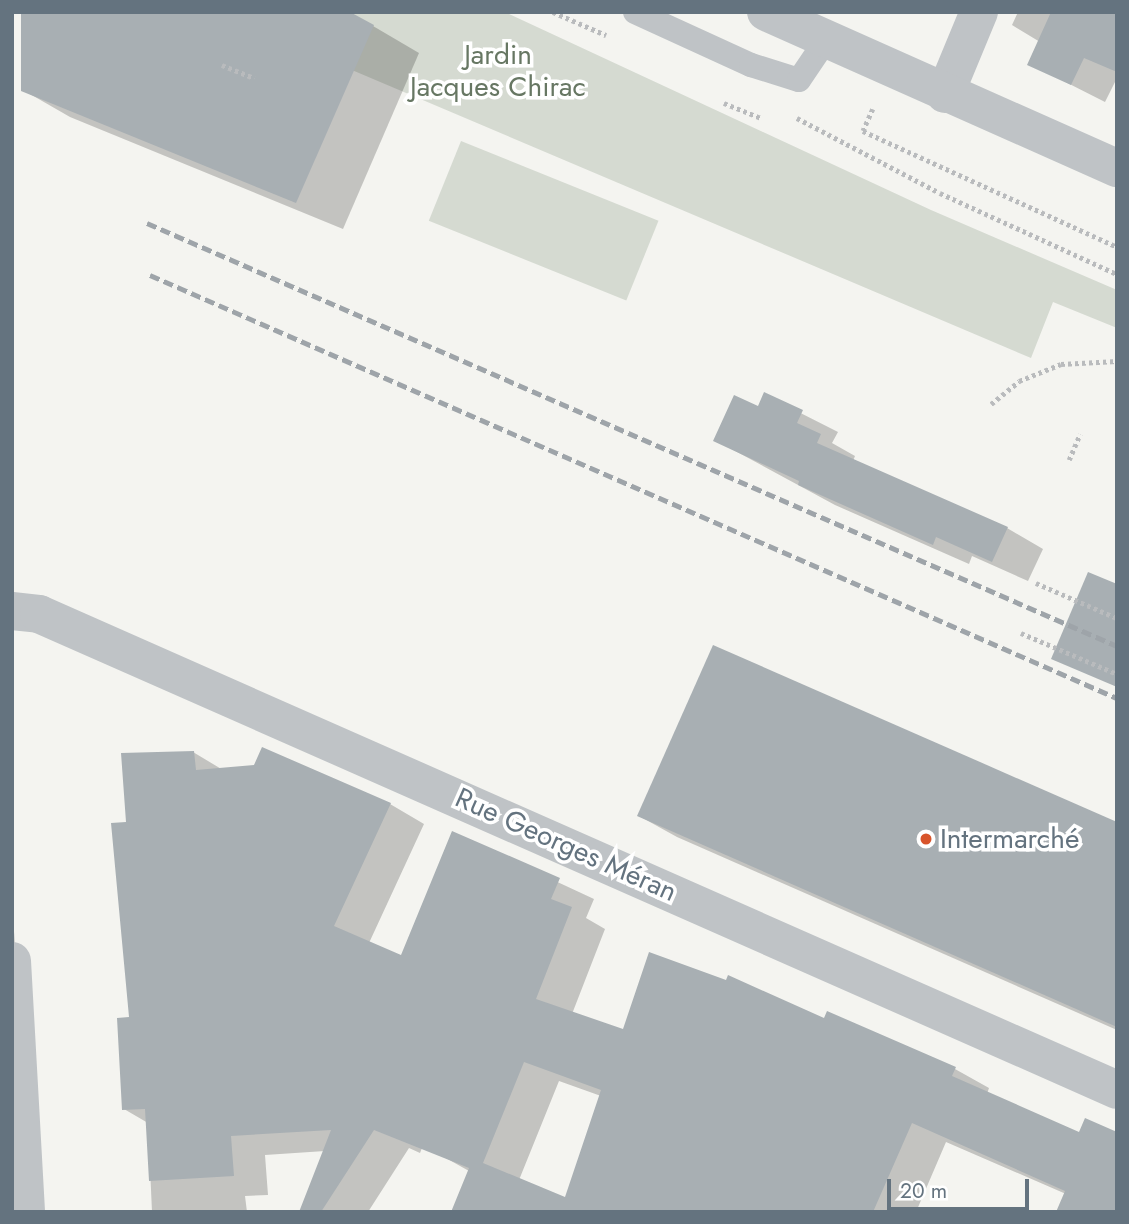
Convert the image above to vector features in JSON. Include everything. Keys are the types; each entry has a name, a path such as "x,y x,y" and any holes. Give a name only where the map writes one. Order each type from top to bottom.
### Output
{"street":[{"path":"766,12 945,94 1117,168"},
{"path":"945,94 979,12"},
{"name":"Rue Georges Méran","path":"12,611 52,619 1117,1090"},
{"path":"12,961 26,1212"}],"lane":[{"path":"635,12 751,65 799,80 826,40"}],"path":[{"path":"553,12 617,39"},
{"path":"222,65 255,78"},
{"path":"877,100 863,131 1117,247"},
{"path":"724,103 761,118"},
{"path":"794,117 940,193 1117,274"},
{"path":"991,404 1019,380 1060,364 1117,361"},
{"path":"1069,460 1080,434"},
{"path":"1036,583 1117,618"},
{"path":"1020,633 1117,674"}],"green space":[{"name":"Jardin Jacques Chirac","path":"284,12 505,12 931,210 1117,290 1117,328 1053,302 1031,358 274,37"},
{"path":"461,141 658,221 626,301 429,221"}],"building":[{"path":"21,12 350,12 374,25 296,203 21,91"},
{"path":"1051,12 1117,12 1117,72 1084,58 1071,85 1027,65"},
{"path":"764,392 803,410 797,423 821,434 817,443 1008,527 992,562 936,537 933,545 798,485 799,481 713,441 734,395 758,406"},
{"path":"1088,572 1117,584 1117,687 1051,659"},
{"name":"Intermarché","path":"713,645 1117,822 1117,1027 637,816"},
{"path":"262,747 391,803 334,926 401,955 452,831 560,878 551,899 572,907 536,999 623,1029 649,952 726,980 728,975 824,1018 827,1011 956,1067 952,1076 1079,1132 1085,1118 1117,1132 1117,1212 1056,1212 1065,1191 912,1123 873,1212 451,1212 469,1168 374,1130 321,1212 299,1212 331,1130 231,1136 234,1176 149,1181 145,1109 122,1110 117,1018 129,1017 111,823 126,822 121,753 194,751 196,770 254,765","holes":["524,1062 601,1090 565,1197 483,1163"]}],"railway":[{"path":"147,223 1117,646"},
{"path":"150,275 1117,698"}],"place":[{"name":"Intermarché","path":"926,839"}]}
